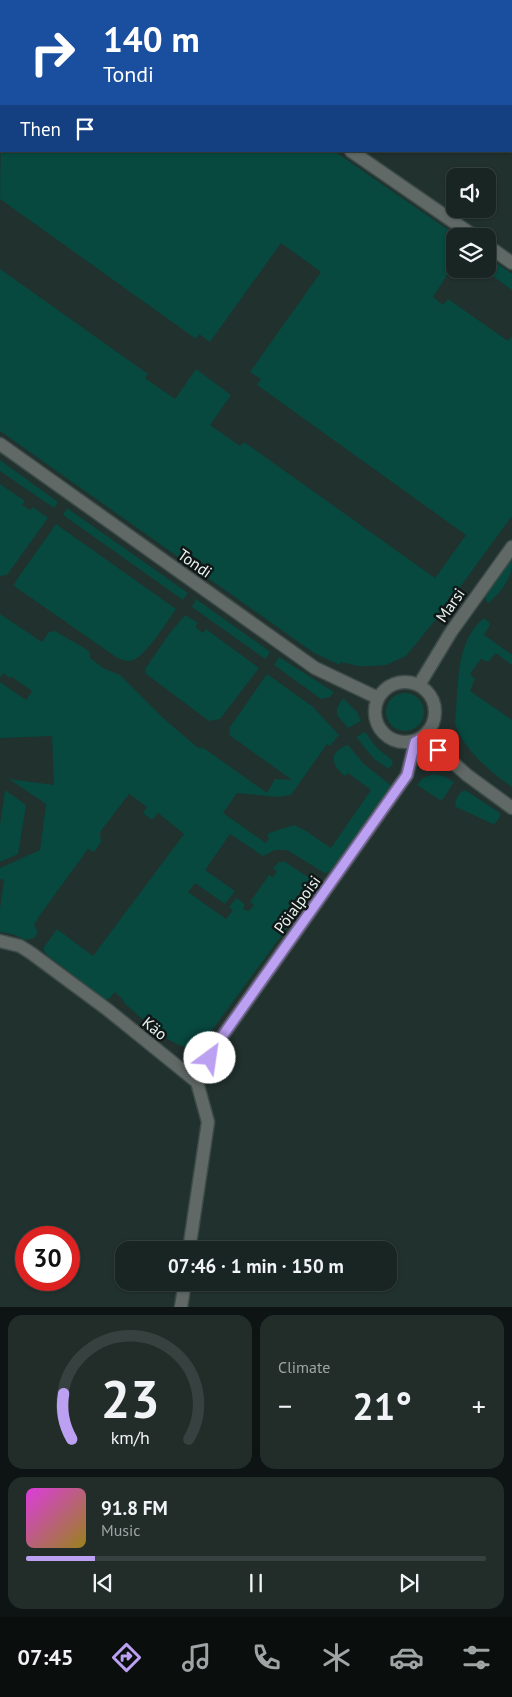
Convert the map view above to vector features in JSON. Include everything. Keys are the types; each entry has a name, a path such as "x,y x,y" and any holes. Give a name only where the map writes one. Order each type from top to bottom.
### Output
{"street":[{"path":"352,152 462,228"},
{"path":"496,252 512,263"},
{"name":"Tondi","path":"0,444 315,668 378,698"},
{"name":"Marsi","path":"419,685 450,632 512,547"},
{"path":"400,682 410,682 419,685 430,695 436,709 435,720 431,729 419,739 405,743 395,741 378,728 375,719 375,708 378,698 384,690 400,682"},
{"path":"419,739 512,808"},
{"name":"Pöialpoisi","path":"197,1082 216,1045 407,775 419,739"},
{"name":"Käo","path":"0,941 20,946 31,953 108,1010 197,1082"},
{"path":"190,1241 208,1122 197,1082"},
{"path":"181,1307 184,1291"}],"green space":[{"path":"1,152 335,152 446,228 446,277 433,297 443,305 448,299 508,341 512,336 512,516 441,613 406,656 386,665 358,666 341,662 340,665 314,653 0,431 0,269 148,374 145,378 175,399 196,369 231,395 210,425 240,446 244,442 435,578 466,535 257,385 261,379 250,372 321,272 281,243 210,342 199,334 196,339 0,199"},
{"path":"496,263 512,274 512,290 495,278"},
{"path":"0,460 58,502 54,508 0,471"},
{"path":"0,484 25,501 22,505 30,510 33,507 48,518 7,575 0,576"},
{"path":"67,508 188,593 183,600 63,515"},
{"path":"56,524 176,609 151,644 135,659 127,661 116,657 14,586"},
{"path":"512,560 508,579 498,594 488,604 486,595"},
{"path":"196,599 269,651 265,659 192,607"},
{"path":"0,614 42,642 49,632 55,631 86,649 90,652 90,658 103,668 120,675 163,718 197,747 205,749 267,793 275,779 292,780 232,737 229,734 230,727 267,674 312,706 339,735 330,746 327,744 291,795 277,797 237,793 223,813 266,843 269,833 294,825 331,848 371,790 348,773 345,776 337,768 334,759 335,755 337,751 348,745 364,764 393,787 392,789 389,788 332,871 326,874 287,850 275,850 263,856 230,834 205,870 235,891 225,904 195,883 188,892 226,919 233,910 229,907 236,898 245,904 243,909 249,911 254,905 250,902 269,875 273,877 277,871 273,868 279,862 285,862 314,881 312,884 317,887 207,1037 197,1045 190,1047 174,1043 125,1004 115,992 109,999 105,999 44,951 44,947 57,929 93,956 184,834 158,813 152,820 143,813 147,807 129,794 100,832 101,842 94,852 88,849 40,915 34,925 38,933 34,938 26,940 12,934 0,932 0,908 4,880 0,879 0,868 40,850 46,804 9,779 54,785 52,736 0,738 0,682 26,700 32,691 3,673 0,678"},
{"path":"185,615 198,623 195,627 203,633 206,629 259,668 220,719 209,721 146,674 145,669 169,634"},
{"path":"484,618 490,625 484,635 512,655 512,665 496,653 488,662 481,659 470,674 475,679 470,691 512,720 512,787 478,759 464,742 455,723 458,681 463,653 467,640 474,628"},
{"path":"279,657 334,692 330,697 321,699 274,665"},
{"path":"405,693 419,698 424,712 419,726 405,731 391,726 386,712 391,698"},
{"path":"343,698 357,712 361,721 348,728 337,715 337,708"},
{"path":"365,732 377,748 392,760 393,763 389,769 374,759 356,737"},
{"path":"434,774 446,777 454,782 443,799 440,800 417,785 423,778"},
{"path":"5,790 26,805 18,854 0,862 0,825"},
{"path":"465,790 500,813 496,823 493,824 456,807 457,797"}],"route":[{"path":"210,1058 216,1045 407,775 415,742 424,737 438,750"}]}
